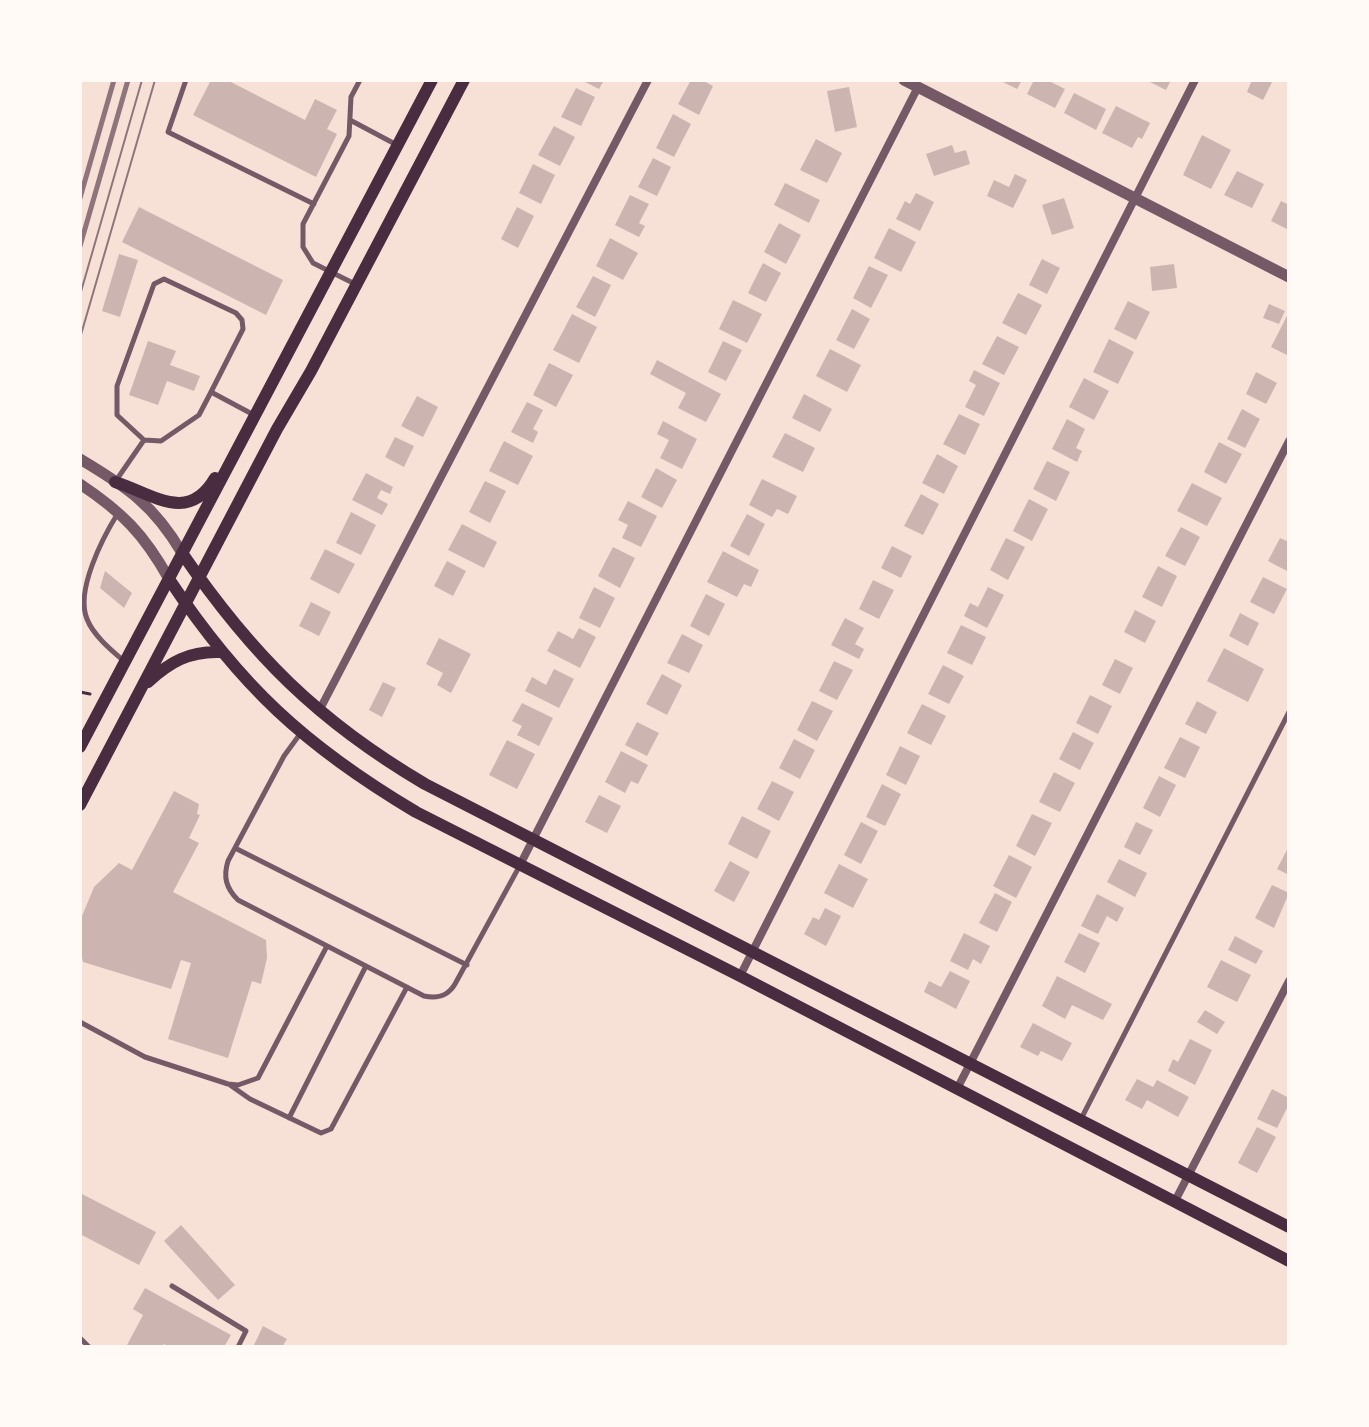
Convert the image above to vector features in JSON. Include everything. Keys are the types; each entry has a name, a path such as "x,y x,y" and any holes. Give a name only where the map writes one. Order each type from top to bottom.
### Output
{"main road":[{"path":"80,747 432,80"},
{"path":"80,805 464,80"},
{"path":"115,482 161,501 193,501 210,487 247,421 255,415"},
{"path":"182,553 271,667 358,743 393,765 1289,1227"},
{"path":"169,579 220,652 260,697 348,770 416,812 521,863 1289,1261"},
{"path":"140,690 174,661 199,653 220,652"}],"street":[{"path":"319,711 648,80"},
{"path":"904,80 1289,277"},
{"path":"740,976 1195,80"},
{"path":"521,863 918,87"},
{"path":"957,1089 1289,441"},
{"path":"80,459 145,502 165,524 182,553"},
{"path":"80,484 119,512 149,543 169,579"},
{"path":"1175,1201 1289,981"}],"lane":[{"path":"186,80 168,132 314,204"},
{"path":"357,285 313,263 303,247 303,224 349,136 351,97 360,80"},
{"path":"350,120 398,145"},
{"path":"164,279 236,313 242,320 243,329 211,392 199,415 161,441 144,440 117,415 117,386 154,284 164,279"},
{"path":"211,392 255,415"},
{"path":"115,482 144,440"},
{"path":"119,512 96,554 84,602 90,625 125,661"},
{"path":"1081,1119 1289,712"},
{"path":"300,733 284,756 225,871 230,892 238,900 424,996 439,998 452,990 521,863"},
{"path":"235,848 467,965"},
{"path":"80,1022 145,1057 238,1085 258,1078 327,946"},
{"path":"289,1118 366,966"},
{"path":"228,1084 250,1099 321,1133 331,1129 407,987"},
{"path":"172,1286 246,1331 238,1347"},
{"path":"80,1338 89,1347"}],"path":[{"path":"80,692 90,694"}],"building":[{"path":"211,80 227,80 305,120 315,99 337,110 327,129 337,134 316,177 193,115"},
{"path":"581,80 604,80 599,89"},
{"path":"691,80 702,80 713,86 699,115 678,104"},
{"path":"999,80 1022,80 1017,89"},
{"path":"1034,80 1047,80 1065,89 1055,108 1027,94"},
{"path":"1146,80 1171,80 1166,90"},
{"path":"1252,80 1273,80 1263,100 1247,92"},
{"path":"849,87 857,127 835,132 827,91"},
{"path":"576,88 595,97 581,126 561,117"},
{"path":"1074,93 1106,109 1096,130 1064,113"},
{"path":"1116,106 1150,123 1142,139 1138,137 1132,148 1102,133"},
{"path":"673,114 691,124 674,157 656,148"},
{"path":"554,126 575,137 560,166 538,155"},
{"path":"1202,135 1231,150 1211,189 1183,175"},
{"path":"816,139 842,153 827,183 800,170"},
{"path":"952,145 955,153 966,150 970,164 934,176 926,154"},
{"path":"653,158 671,167 657,196 638,187"},
{"path":"533,164 555,175 541,204 519,193"},
{"path":"1237,171 1264,184 1252,208 1224,195"},
{"path":"1015,174 1027,180 1013,208 987,196 994,180 1009,187"},
{"path":"785,183 820,200 809,223 774,205"},
{"path":"916,193 934,202 920,231 896,219 905,201 910,204"},
{"path":"630,195 649,204 639,223 645,226 639,237 615,225"},
{"path":"1064,198 1074,228 1052,235 1042,205"},
{"path":"1281,201 1289,205 1289,230 1271,221"},
{"path":"139,207 283,280 266,315 122,242"},
{"path":"517,207 534,216 518,248 501,239"},
{"path":"779,223 801,235 786,264 764,252"},
{"path":"889,228 916,242 901,272 874,258"},
{"path":"610,238 638,253 623,280 596,266"},
{"path":"119,254 138,260 120,317 102,311"},
{"path":"1042,259 1060,268 1047,294 1029,285"},
{"path":"763,263 781,273 766,302 748,293"},
{"path":"1174,264 1177,288 1152,291 1150,267"},
{"path":"869,266 888,275 871,308 853,298"},
{"path":"593,276 611,285 595,317 576,307"},
{"path":"1018,293 1042,305 1026,335 1002,323"},
{"path":"733,300 762,314 747,343 719,329"},
{"path":"1128,301 1150,312 1136,340 1114,329"},
{"path":"1269,304 1285,311 1279,324 1263,318"},
{"path":"852,309 870,319 854,349 836,340"},
{"path":"1289,312 1289,356 1271,347"},
{"path":"572,314 597,327 579,363 553,350"},
{"path":"997,336 1019,347 1004,375 982,364"},
{"path":"1109,339 1134,352 1118,384 1093,372"},
{"path":"148,341 176,351 170,365 200,376 194,391 167,381 158,405 129,395"},
{"path":"723,341 742,350 726,381 708,372"},
{"path":"830,349 861,365 847,392 816,376"},
{"path":"657,360 721,394 706,422 678,408 686,393 650,374"},
{"path":"549,363 573,375 556,407 533,395"},
{"path":"974,370 1000,383 984,416 965,407 976,385 969,381"},
{"path":"1256,372 1277,383 1266,404 1246,394"},
{"path":"1084,378 1109,391 1094,420 1069,407"},
{"path":"804,394 832,409 820,432 792,418"},
{"path":"417,396 438,407 423,437 401,426"},
{"path":"527,402 543,410 533,429 538,432 533,443 511,432"},
{"path":"1242,409 1260,419 1245,448 1227,439"},
{"path":"959,414 980,424 965,455 943,444"},
{"path":"1067,419 1085,429 1076,448 1082,451 1077,462 1052,449"},
{"path":"663,421 697,439 682,469 660,458 669,440 657,434"},
{"path":"785,433 815,448 803,472 772,457"},
{"path":"395,437 414,446 404,467 385,457"},
{"path":"504,441 533,456 518,485 489,471"},
{"path":"1219,442 1242,454 1226,484 1204,472"},
{"path":"937,454 958,466 944,494 922,483"},
{"path":"1047,461 1070,472 1056,501 1033,489"},
{"path":"656,468 677,480 662,508 641,497"},
{"path":"366,473 393,487 390,494 381,490 377,498 388,504 382,515 352,500"},
{"path":"762,479 797,496 788,514 777,509 772,517 749,505"},
{"path":"485,481 506,491 490,523 469,512"},
{"path":"1192,483 1222,498 1207,526 1177,511"},
{"path":"921,494 939,504 923,535 904,526"},
{"path":"1029,499 1048,509 1032,541 1013,531"},
{"path":"628,501 657,516 641,547 622,538 628,525 618,520"},
{"path":"351,512 376,525 361,555 336,543"},
{"path":"747,514 765,524 749,556 730,546"},
{"path":"462,524 497,542 484,568 448,550"},
{"path":"1181,527 1200,537 1185,566 1165,556"},
{"path":"1006,538 1025,547 1008,580 990,570"},
{"path":"1280,538 1289,542 1287,571 1268,561"},
{"path":"892,546 912,556 901,578 881,568"},
{"path":"613,547 635,558 620,588 598,576"},
{"path":"325,549 355,564 339,594 310,579"},
{"path":"723,551 759,570 751,587 744,584 737,597 707,582"},
{"path":"447,561 466,571 453,596 434,586"},
{"path":"1158,566 1177,576 1162,607 1142,597"},
{"path":"105,571 132,593 124,608 100,588"},
{"path":"1263,577 1287,589 1274,614 1250,602"},
{"path":"873,580 894,590 879,619 859,609"},
{"path":"594,587 615,598 600,628 579,618"},
{"path":"988,587 1004,595 987,628 964,616 970,603 978,607"},
{"path":"706,594 725,604 709,636 690,626"},
{"path":"311,602 331,612 319,636 299,626"},
{"path":"1135,610 1156,621 1145,643 1124,632"},
{"path":"1240,613 1259,623 1248,646 1229,636"},
{"path":"845,618 864,628 855,644 864,649 859,659 831,645"},
{"path":"961,625 986,637 972,665 947,653"},
{"path":"579,628 596,637 580,668 547,651 558,631 573,639"},
{"path":"682,634 703,645 689,673 667,663"},
{"path":"439,638 471,654 451,693 437,685 443,673 426,664"},
{"path":"1224,648 1264,669 1248,702 1207,681"},
{"path":"1115,659 1133,668 1120,694 1102,685"},
{"path":"834,661 853,670 837,700 819,691"},
{"path":"943,665 964,676 949,704 928,694"},
{"path":"554,669 574,679 559,708 525,691 532,677 546,685"},
{"path":"662,674 682,685 667,715 646,704"},
{"path":"383,682 396,688 382,717 369,710"},
{"path":"1090,695 1112,706 1098,734 1076,723"},
{"path":"812,701 833,711 817,741 797,730"},
{"path":"1197,701 1217,712 1206,734 1185,724"},
{"path":"522,703 553,718 539,746 517,735 522,726 512,721"},
{"path":"922,704 946,716 931,745 907,733"},
{"path":"637,722 659,733 647,756 625,745"},
{"path":"1073,732 1094,743 1080,770 1059,759"},
{"path":"1180,737 1200,747 1185,778 1164,768"},
{"path":"794,739 815,750 800,779 779,768"},
{"path":"507,740 535,754 517,789 489,775"},
{"path":"900,746 920,756 906,785 886,775"},
{"path":"621,751 648,765 638,784 631,781 625,793 605,782"},
{"path":"1054,772 1075,783 1060,812 1039,802"},
{"path":"1159,776 1176,785 1160,817 1143,808"},
{"path":"772,781 794,792 779,821 757,809"},
{"path":"882,784 901,794 885,826 866,817"},
{"path":"174,791 199,804 197,814 200,815 189,838 199,843 173,892 266,940 267,958 261,984 252,981 228,1058 168,1039 191,963 181,960 171,989 83,962 80,949 80,921 94,887 119,863 132,870"},
{"path":"599,795 621,806 607,833 585,822"},
{"path":"1032,814 1052,823 1035,856 1016,846"},
{"path":"742,816 771,831 757,859 728,844"},
{"path":"861,822 878,831 861,864 844,855"},
{"path":"1136,822 1153,830 1140,855 1124,847"},
{"path":"1289,846 1289,875 1277,869"},
{"path":"1009,855 1032,867 1016,898 993,886"},
{"path":"1119,859 1147,873 1135,897 1107,882"},
{"path":"730,861 750,872 734,902 714,891"},
{"path":"839,864 868,879 853,908 824,893"},
{"path":"1272,885 1289,893 1274,928 1255,918"},
{"path":"995,893 1012,902 997,932 979,923"},
{"path":"1097,894 1124,908 1117,922 1107,916 1098,934 1081,926"},
{"path":"825,908 841,916 826,946 804,934 813,917 819,920"},
{"path":"964,933 990,946 981,964 973,959 968,970 950,961"},
{"path":"1079,933 1100,943 1085,973 1064,962"},
{"path":"1235,936 1263,951 1256,964 1228,950"},
{"path":"1221,960 1251,975 1237,1002 1207,987"},
{"path":"950,971 970,981 956,1009 924,992 929,981 941,987"},
{"path":"1057,976 1112,1004 1103,1020 1072,1005 1065,1019 1042,1006"},
{"path":"1205,1010 1225,1022 1217,1034 1197,1022"},
{"path":"1033,1023 1072,1043 1062,1061 1041,1051 1038,1056 1020,1047"},
{"path":"1190,1039 1212,1050 1195,1085 1168,1071 1173,1059 1178,1062"},
{"path":"1137,1079 1153,1087 1157,1080 1189,1097 1178,1117 1147,1100 1142,1109 1125,1100"},
{"path":"1272,1089 1289,1098 1277,1128 1257,1119"},
{"path":"1257,1127 1276,1137 1257,1173 1238,1163"},
{"path":"80,1193 156,1232 139,1265 80,1234"},
{"path":"181,1225 235,1285 218,1300 164,1241"},
{"path":"145,1288 231,1335 224,1347 170,1347 164,1344 162,1347 126,1347 143,1315 133,1309"},
{"path":"263,1326 287,1339 282,1347 253,1347"}],"tram line":[{"path":"80,295 142,80"},
{"path":"80,338 155,80"}],"railway":[{"path":"80,198 114,80"},
{"path":"80,246 128,80"}]}
